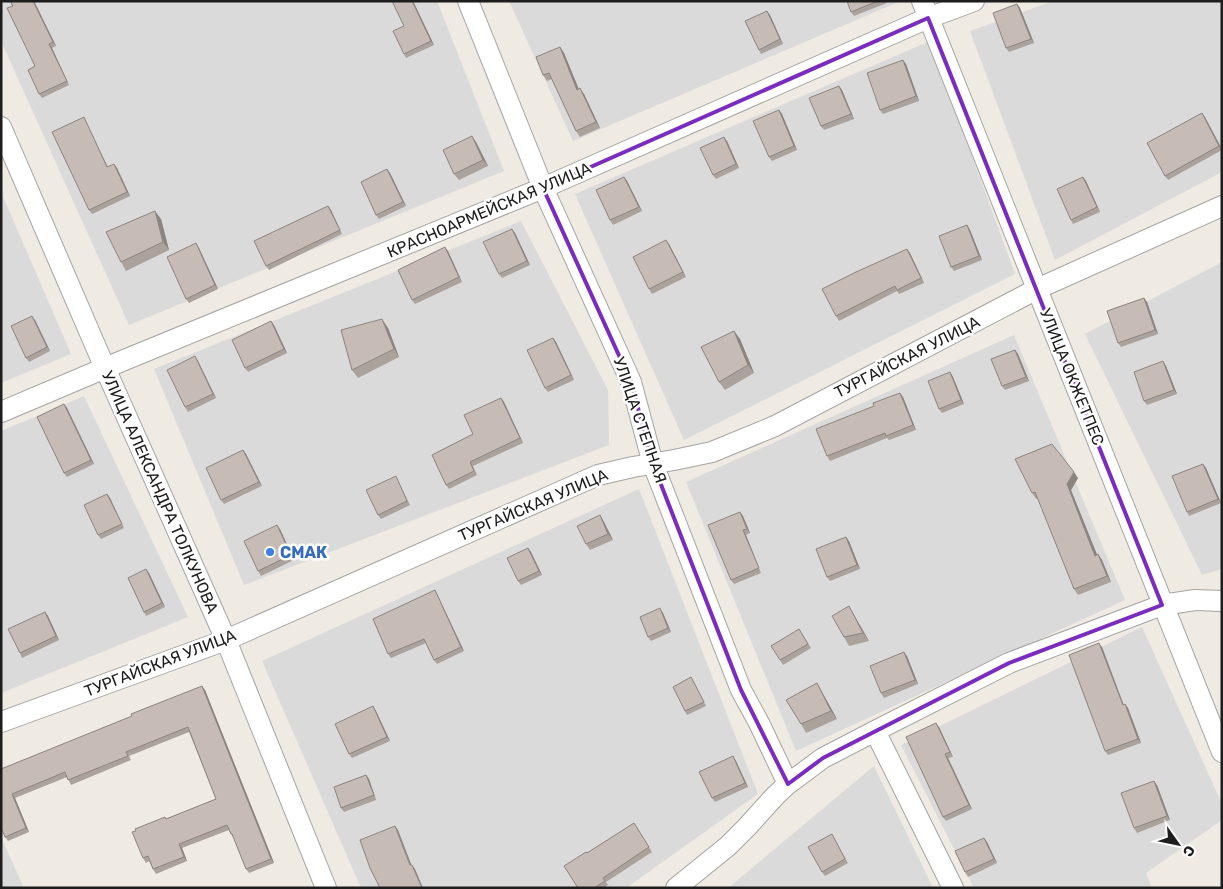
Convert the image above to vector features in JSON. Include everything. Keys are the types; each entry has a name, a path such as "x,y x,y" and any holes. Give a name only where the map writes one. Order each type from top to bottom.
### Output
{"street":[{"name":"УЛИЦА СТЕПНАЯ","path":"468,1 543,188 631,382 653,464 741,690 788,784"},
{"name":"КРАСНОАРМЕЙСКАЯ УЛИЦА","path":"1,412 543,188 925,10 974,1"},
{"name":"УЛИЦА ОКЖЕТПЕС","path":"925,10 1222,752"},
{"name":"УЛИЦА АЛЕКСАНДРА ТОЛКУНОВА","path":"1,127 105,368 226,640 326,888"},
{"name":"ТУРГАЙСКАЯ УЛИЦА","path":"1,722 226,640 598,475 712,452 775,426 1037,289 1222,206"},
{"path":"676,888 728,846 788,784 823,758 875,730 1009,663 1162,605 1194,600 1222,601"},
{"path":"875,730 953,888"}],"highlighted area":[{"path":"928,18 1162,605 1009,663 823,758 788,784 741,690 653,464 631,382 543,188"}],"shaded area":[{"path":"1,1 437,1 504,171 129,325 1,41"},
{"path":"509,1 901,1 573,141"},
{"path":"1053,1 1222,1 1222,172 1055,260 970,31"},
{"path":"930,41 1015,274 684,440 575,194"},
{"path":"1,192 71,354 1,383"},
{"path":"521,221 608,390 609,445 244,585 154,369"},
{"path":"1222,262 1222,569 1202,575 1085,334"},
{"path":"1014,335 1125,600 796,751 686,482"},
{"path":"84,396 188,617 1,693 1,431"},
{"path":"639,489 758,794 626,888 361,888 262,661"},
{"path":"1142,627 1222,804 1222,820 1146,873 1152,888 974,888 901,745"},
{"path":"874,766 933,888 728,888"},
{"path":"1,837 24,888 1,888"}],"building":[{"path":"10,1 33,1 53,42 49,44 67,81 39,94 28,70 35,66 7,8 13,6"},
{"path":"392,1 412,1 431,41 404,54 393,31 404,26"},
{"path":"847,1 878,1 851,12"},
{"path":"1017,4 1031,39 1006,48 993,13"},
{"path":"767,11 780,39 759,50 745,21"},
{"path":"560,47 577,90 580,88 596,122 576,131 549,73 543,75 536,57"},
{"path":"903,60 916,96 880,110 867,73"},
{"path":"839,86 851,114 821,126 809,98"},
{"path":"779,110 794,146 769,157 753,121"},
{"path":"1202,113 1219,146 1165,176 1147,143"},
{"path":"84,117 107,167 114,164 127,192 89,210 52,132"},
{"path":"472,136 483,160 454,174 443,150"},
{"path":"724,137 736,164 713,175 700,148"},
{"path":"387,169 403,202 376,215 361,182"},
{"path":"624,177 639,207 610,220 596,190"},
{"path":"1083,177 1097,207 1071,220 1057,189"},
{"path":"328,206 340,230 266,266 254,241"},
{"path":"155,211 163,242 121,262 106,232"},
{"path":"967,225 979,256 951,267 939,236"},
{"path":"512,229 527,261 499,274 483,242"},
{"path":"666,240 683,272 649,289 633,257"},
{"path":"196,243 215,285 186,299 167,257"},
{"path":"445,247 459,277 412,300 398,270"},
{"path":"907,249 921,278 897,290 895,286 836,316 822,289"},
{"path":"1144,298 1155,330 1118,343 1107,311"},
{"path":"32,316 47,347 26,358 11,326"},
{"path":"382,319 394,349 352,370 341,330"},
{"path":"271,321 284,349 245,368 232,340"},
{"path":"734,331 748,365 719,382 701,347"},
{"path":"553,338 571,375 545,388 527,350"},
{"path":"1015,350 1026,377 1002,386 991,359"},
{"path":"195,356 213,394 185,407 167,370"},
{"path":"1163,361 1174,390 1144,401 1134,372"},
{"path":"950,372 961,400 939,409 928,381"},
{"path":"900,393 913,425 886,436 885,433 827,456 816,429 874,406 873,403"},
{"path":"501,398 520,438 470,462 474,471 446,485 432,455 473,434 464,415"},
{"path":"64,404 91,460 64,473 37,417"},
{"path":"1052,444 1074,472 1067,484 1095,556 1098,554 1107,576 1074,589 1035,492 1032,493 1015,459"},
{"path":"243,450 259,482 221,500 206,468"},
{"path":"1203,464 1218,499 1187,512 1172,476"},
{"path":"396,476 407,501 378,515 366,490"},
{"path":"107,494 122,524 98,535 84,505"},
{"path":"740,512 747,529 743,530 759,568 731,580 708,525"},
{"path":"600,515 608,534 586,544 577,526"},
{"name":"СМАК","path":"277,525 291,555 258,571 244,541"},
{"path":"846,537 857,565 827,577 816,549"},
{"path":"528,548 539,571 518,581 507,558"},
{"path":"146,569 162,603 144,612 128,578"},
{"path":"435,590 461,647 434,660 424,639 388,654 373,619"},
{"path":"849,606 863,633 844,637 832,616"},
{"path":"660,608 668,628 648,637 640,617"},
{"path":"45,612 56,636 20,653 8,629"},
{"path":"799,629 808,644 780,660 771,646"},
{"path":"1099,643 1138,739 1105,751 1069,655"},
{"path":"904,652 915,680 881,693 870,666"},
{"path":"691,677 704,702 685,711 673,687"},
{"path":"817,683 831,711 801,724 786,700"},
{"path":"202,686 271,859 246,869 227,825 179,844 184,857 153,869 148,856 143,858 132,832 136,831 135,829 216,799 188,727 126,752 128,756 68,780 65,772 12,794 26,828 5,837 1,827 1,769"},
{"path":"373,706 387,737 349,754 335,724"},
{"path":"936,723 950,752 945,754 969,805 943,817 906,737"},
{"path":"733,756 745,783 712,798 699,772"},
{"path":"366,775 374,795 341,808 334,787"},
{"path":"1154,781 1167,816 1134,828 1121,793"},
{"path":"634,823 649,847 603,878 605,881 594,888 578,888 564,866"},
{"path":"395,826 410,865 412,865 422,888 380,888 370,868 360,840"},
{"path":"832,834 845,859 822,872 808,847"},
{"path":"984,838 994,859 965,872 955,851"}],"place":[{"name":"СМАК","path":"270,552"}]}
